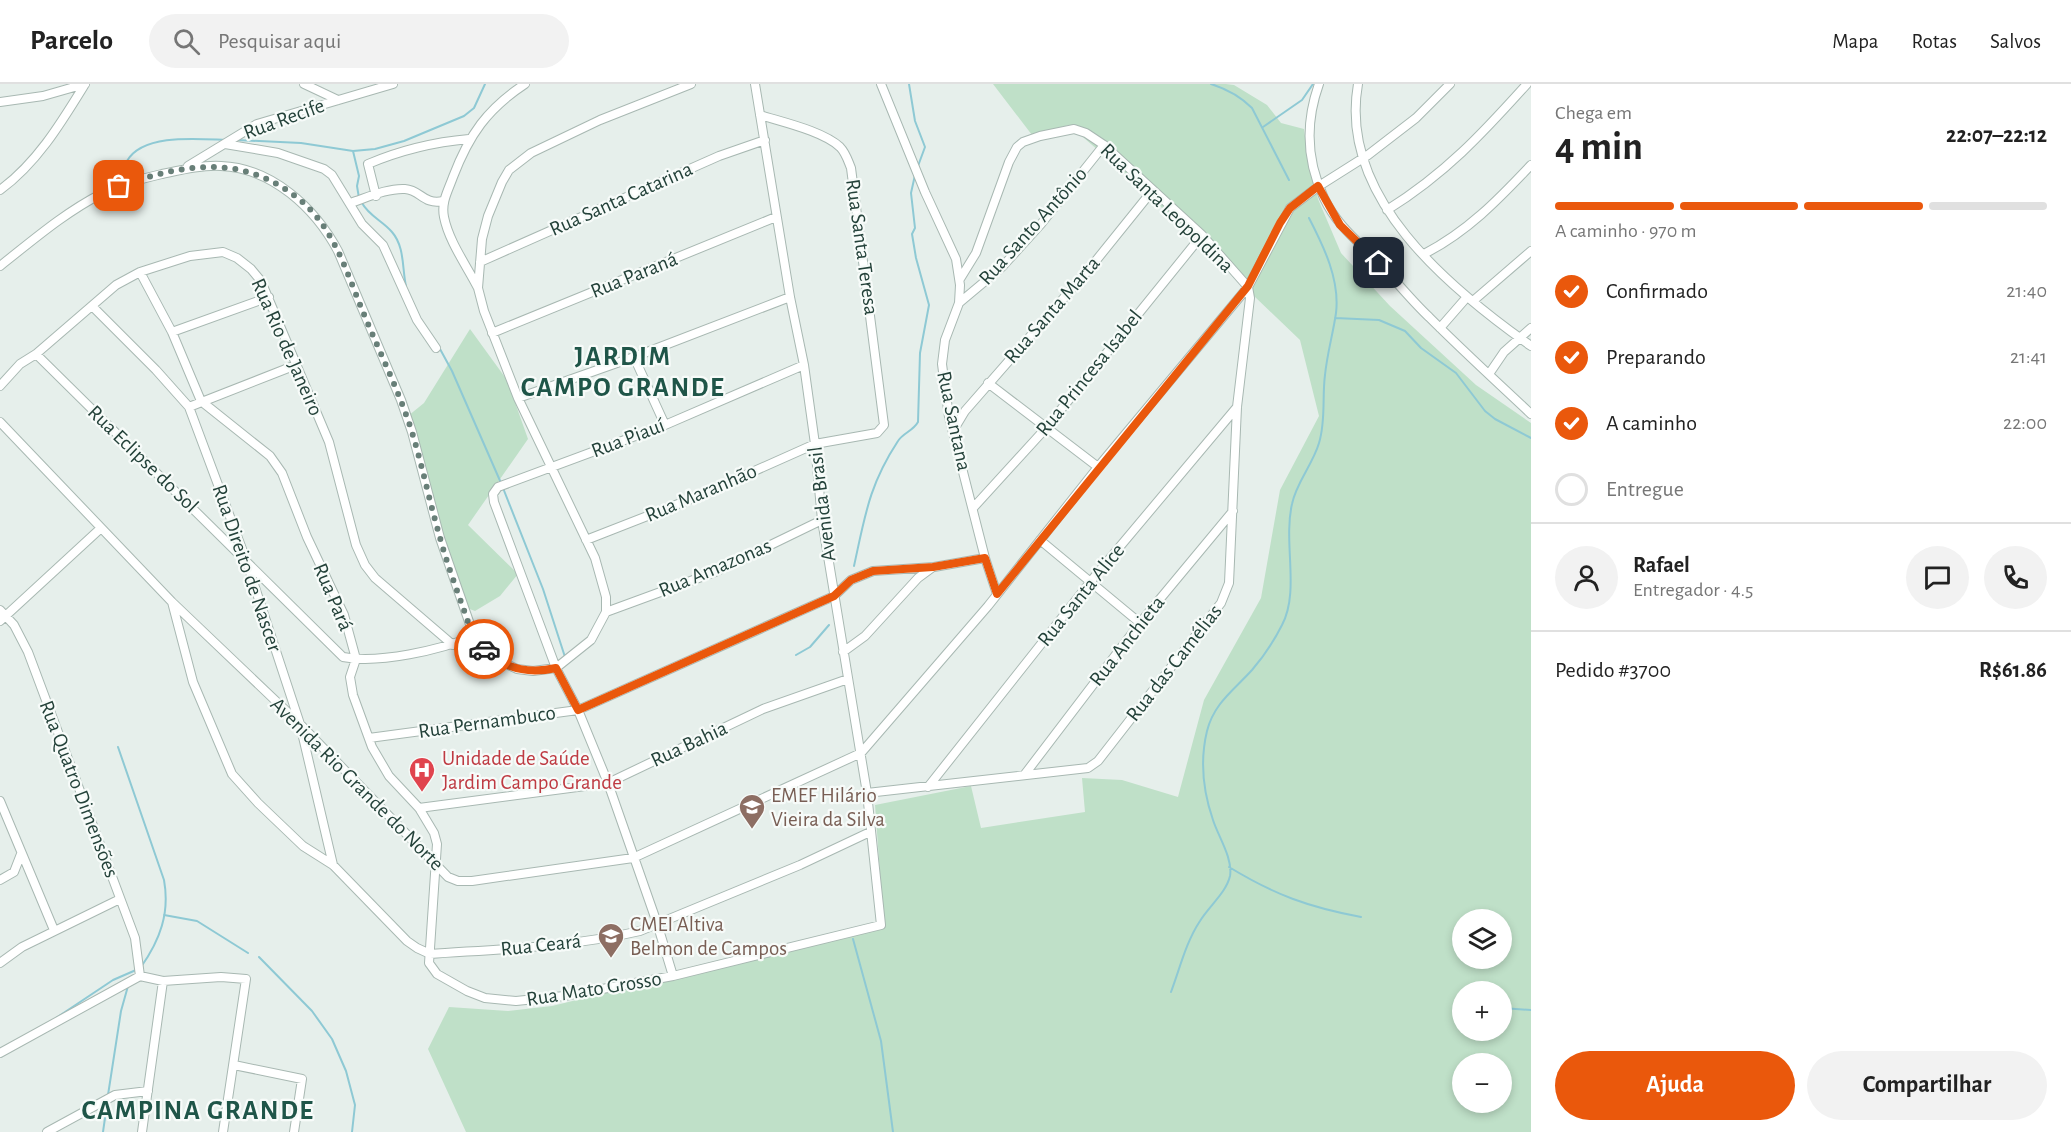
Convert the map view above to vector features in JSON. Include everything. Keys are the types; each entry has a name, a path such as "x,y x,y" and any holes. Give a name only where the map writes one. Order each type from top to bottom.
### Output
{"street":[{"path":"0,102 43,96 85,84"},
{"path":"0,190 39,152 62,122 85,84"},
{"path":"304,84 338,100"},
{"name":"Rua Recife","path":"183,169 257,124 393,84"},
{"path":"0,266 53,225 101,194 138,180 183,169 222,165 250,172 273,182 296,197 326,229 400,400 412,432 440,538 474,636 494,658 517,669 533,671 556,668 591,640 606,612 606,597 586,540 518,398 484,311 478,288 448,230 444,216 444,201 469,139 492,110 525,84"},
{"path":"478,288 482,239 494,198 510,171 519,161 600,120 691,84"},
{"name":"Avenida Brasil","path":"754,84 804,366 815,444 822,520 867,794 881,925"},
{"name":"Rua Santana","path":"881,84 925,192 951,243 960,279 959,303 942,352 943,376 953,431 985,558 997,594"},
{"path":"1319,84 1308,129 1309,153 1318,186 1330,210 1344,230 1379,263 1440,328 1531,414"},
{"path":"1358,84 1355,114 1362,159 1372,184 1387,210 1424,254 1470,299 1531,346"},
{"name":"Avenida Rio Grande do Norte","path":"0,422 172,602 300,724 448,877 458,881 472,880 633,858 861,753 997,594 1098,467 1248,286 1290,208 1318,186 1362,159 1416,118 1450,84"},
{"path":"1387,210 1429,183 1455,161 1527,84"},
{"name":"Rua Santa Teresa","path":"760,115 828,139 846,156 851,168 885,419 881,430 877,433"},
{"name":"Rua Santa Leopoldina","path":"960,279 976,253 1009,162 1017,147 1030,139 1074,129 1086,133 1104,145 1202,235 1248,286"},
{"path":"376,196 369,164 393,154 449,141 469,139"},
{"name":"Rua Santa Catarina","path":"480,262 719,156 765,140"},
{"path":"225,144 278,153 324,169 332,176 362,224 383,245 417,320 436,348"},
{"name":"Rua Santo Antônio","path":"959,303 1002,267 1041,224 1104,145"},
{"path":"1424,254 1452,239 1476,221 1531,165"},
{"path":"350,203 403,189 410,190 429,201 444,201"},
{"name":"Rua Santa Marta","path":"953,431 965,411 1090,268 1152,191"},
{"name":"Rua Paraná","path":"492,333 776,217"},
{"name":"Rua Princesa Isabel","path":"973,508 1046,428 1202,235"},
{"path":"1440,328 1470,299 1531,251"},
{"name":"Rua Rio de Janeiro","path":"0,386 20,364 36,354 117,285 140,272 190,256 223,252 237,258 252,269 269,297 329,442 356,545 365,565 375,578 453,645"},
{"name":"Rua Pará","path":"140,272 172,332 201,401 270,456 282,473 314,552 344,615 356,659 351,670 352,686 369,738 389,776 419,808 434,833 437,844 430,954"},
{"name":"Rua das Camélias","path":"867,794 1025,774 1078,771 1088,768 1098,761 1224,597 1229,583 1237,407 1249,308 1248,286"},
{"path":"172,332 269,297"},
{"path":"518,398 790,297"},
{"name":"Rua Direito de Nascer","path":"92,306 156,369 189,406 244,557 300,724 333,865"},
{"path":"1488,374 1504,352 1531,328"},
{"name":"Rua Eclipse do Sol","path":"36,354 244,557 332,648 343,657 356,659"},
{"path":"633,357 665,424"},
{"path":"189,406 296,365"},
{"name":"Rua Piauí","path":"556,668 493,494 498,488 665,424 804,366"},
{"path":"988,384 1098,467"},
{"name":"Rua Santa Alice","path":"928,787 1091,582 1237,407"},
{"name":"Rua Maranhão","path":"586,540 696,497 815,444 877,433"},
{"name":"Rua Anchieta","path":"1025,774 1140,623 1233,511"},
{"name":"Rua Amazonas","path":"606,612 715,572 822,520"},
{"path":"4,619 101,528"},
{"path":"1040,540 1140,623"},
{"name":"Rua Pernambuco","path":"369,738 578,710 834,596 851,580 873,571 933,567 985,558"},
{"path":"843,652 865,636 918,579 933,567"},
{"path":"172,602 193,682 232,774 258,803 303,846 333,865 407,941 430,954"},
{"name":"Rua Quatro Dimensões","path":"0,610 28,652 135,938 140,976"},
{"path":"356,659 417,653 453,645 474,636"},
{"path":"556,668 578,710 608,783 673,976"},
{"name":"Rua Bahia","path":"419,808 608,783 763,709 848,679"},
{"path":"0,801 54,930"},
{"name":"Rua Ceará","path":"430,954 542,947 640,930 800,865 870,832"},
{"path":"0,880 14,872 21,854"},
{"path":"0,963 22,947 120,899"},
{"name":"Rua Mato Grosso","path":"430,954 429,963 437,975 452,984 484,998 516,1001 564,996 673,976 881,925"},
{"path":"0,1053 140,976 163,981 221,977 246,979 223,1132"},
{"path":"142,1132 163,981"},
{"path":"234,1065 302,1079 294,1132"},
{"path":"47,1132 115,1095 148,1091"}],"green space":[{"path":"993,84 1226,84 1234,85 1267,105 1281,123 1304,129 1309,164 1318,199 1341,253 1390,306 1476,385 1531,423 1531,1132 466,1132 428,1049 449,1007 508,1011 552,1006 790,948 884,928 875,805 971,786 981,828 1085,812 1082,778 1122,780 1178,797 1204,700 1261,598 1280,490 1319,416 1300,340 1136,183 1069,125 1032,135"},
{"path":"470,329 507,380 528,439 468,525 518,574 500,596 475,611 467,608 448,554 408,416 424,403"}],"waterway":[{"path":"237,140 301,143 353,151 375,149 404,141 464,116 474,108 485,84"},
{"path":"909,84 915,121 925,147 918,166"},
{"path":"1211,84 1233,93 1252,108 1289,180"},
{"path":"1263,127 1302,100 1313,84"},
{"path":"120,184 127,161 145,146 172,140 226,140"},
{"path":"353,151 359,176 357,186 359,198"},
{"path":"854,566 869,501 880,472 898,441 918,422 920,353 929,305 912,234 915,228 911,193 915,175"},
{"path":"362,203 396,238 401,251 406,286"},
{"path":"1171,992 1195,929 1225,888 1230,876 1229,862 1213,820 1205,787 1203,764 1207,731 1214,712 1252,670 1282,625 1290,597 1289,535 1292,504 1321,435 1325,375 1337,301 1330,264 1309,218"},
{"path":"1335,318 1379,320 1405,331 1421,348 1456,373 1485,411 1495,419 1531,438"},
{"path":"440,349 452,371 501,483"},
{"path":"503,488 543,589 565,657"},
{"path":"796,655 810,647 829,625"},
{"path":"118,747 164,880 166,892 162,926 141,967"},
{"path":"1229,867 1292,899 1361,917"},
{"path":"164,915 197,921 248,953"},
{"path":"853,939 881,1041 893,1132"},
{"path":"259,957 312,1011 332,1039 346,1071 355,1105 352,1132"},
{"path":"56,1018 113,980 136,970"},
{"path":"108,1095 121,1011 128,986"},
{"path":"1512,1009 1531,1010"},
{"path":"103,1132 107,1104"}],"way so far":[{"path":"119,186 183,169 222,165 250,172 273,182 296,197 326,229 338,251 400,400 412,432 440,538 469,625 484,649"}],"place":[{"name":"Unidade de Saúde Jardim Campo Grande","path":"422,793"},
{"name":"EMEF Hilário Vieira da Silva","path":"752,830"},
{"name":"CMEI Altiva Belmon de Campos","path":"611,959"}],"district":[{"name":"JARDIM CAMPO GRANDE","path":"623,372"},
{"name":"CAMPINA GRANDE","path":"198,1110"}],"route":[{"path":"484,649 500,662 517,669 533,671 556,668 578,710 834,596 851,580 873,571 933,567 985,558 997,594 1098,467 1248,286 1290,208 1318,186 1340,225 1379,263"}]}
